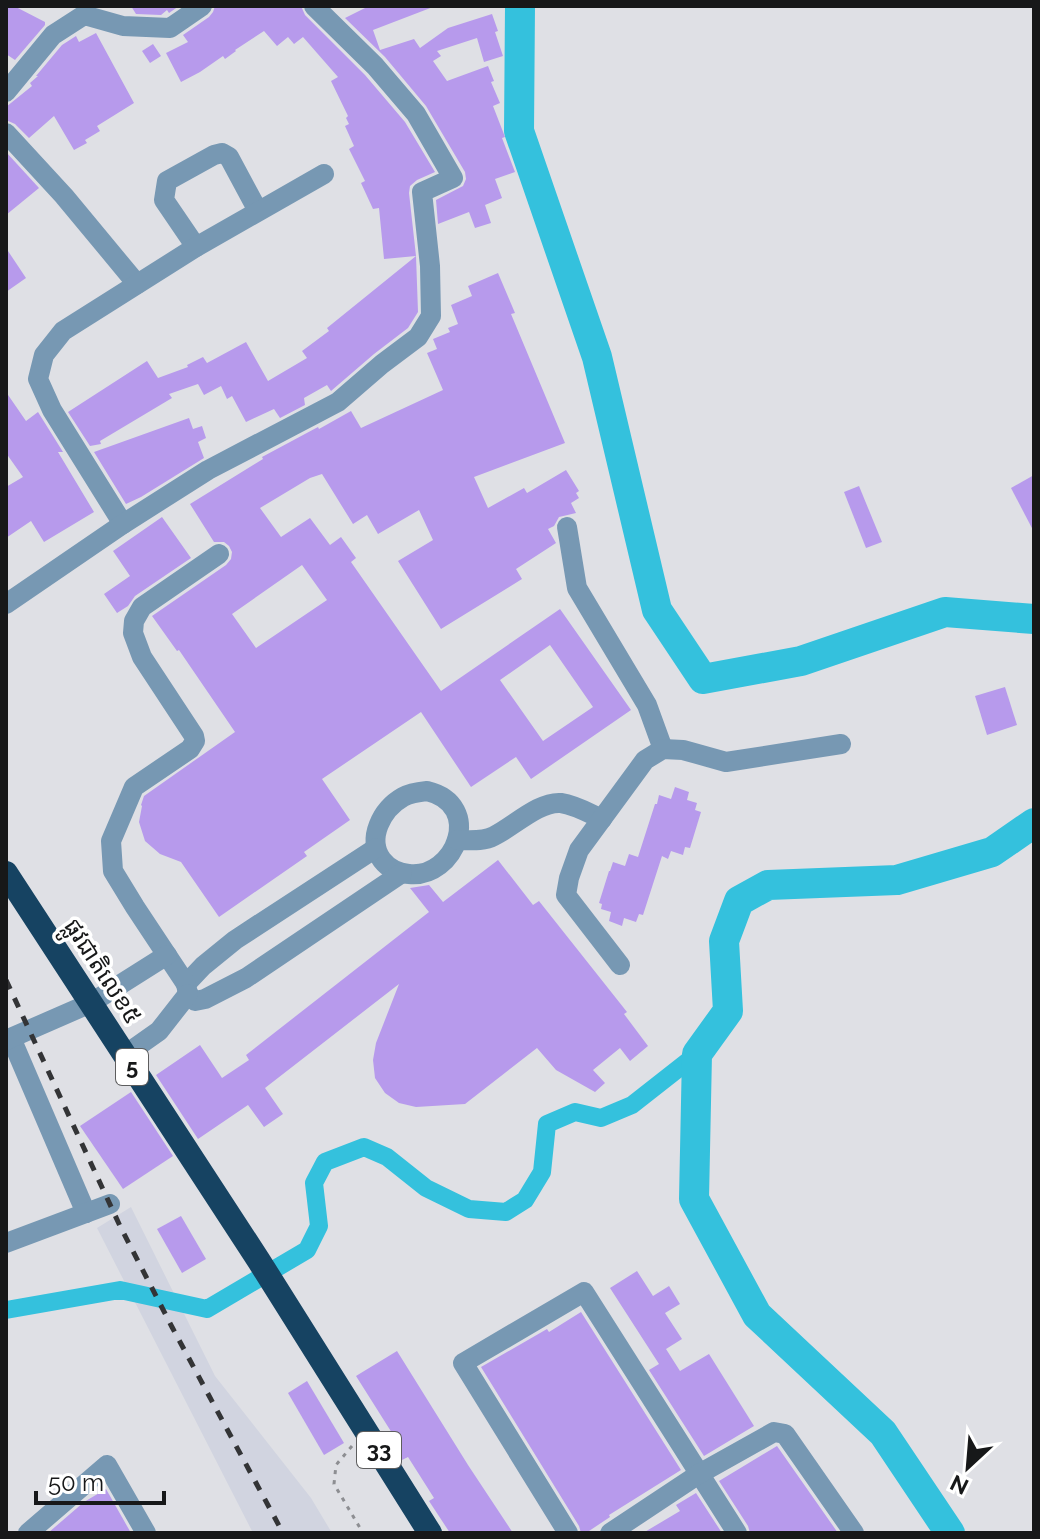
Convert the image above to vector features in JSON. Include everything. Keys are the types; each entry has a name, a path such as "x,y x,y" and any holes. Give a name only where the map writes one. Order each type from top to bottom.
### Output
{"highway":[{"name":"ផ្លូវជាតិលេខ៥","path":"6,873 327,1368"},
{"name":"33","path":"327,1368 430,1533"}],"street":[{"path":"6,92 53,35 84,15 123,26 170,28 202,6"},
{"path":"6,604 208,470 338,402 418,337 431,316 430,266 422,192 453,178 416,114 375,66 314,6"},
{"path":"6,133 64,196 137,284"},
{"path":"196,247 164,200 167,181 222,153 229,157 258,211"},
{"path":"123,524 52,410 38,379 44,355 63,331 196,247 324,174"},
{"path":"567,527 577,588 647,705 663,749"},
{"path":"219,554 142,607 134,621 133,633 142,657 195,741 190,749 134,787 111,841 113,871 195,1001 246,978 402,873"},
{"path":"620,965 566,895 579,850 645,760 663,749 683,750 726,762 841,744"},
{"path":"427,791 438,794 459,815 457,840 434,870 415,875 391,869 380,858 374,845 381,818 390,806 414,792 427,791"},
{"path":"457,840 492,838 535,810 558,802 602,819"},
{"path":"125,1055 159,1031 203,966 235,940 376,848"},
{"path":"86,1213 8,1039 91,1003 167,955"},
{"path":"6,1243 110,1204"},
{"path":"568,1533 463,1363 584,1292 737,1533"},
{"path":"610,1533 699,1474 774,1432 785,1434 854,1533"},
{"path":"28,1533 107,1465 146,1533"}],"path":[{"path":"355,1441 351,1450 336,1465 334,1484 363,1533"}],"shaded area":[{"path":"131,1207 215,1376 311,1498 332,1533 253,1533 97,1228"}],"building":[{"path":"6,6 14,6 45,22 15,60 6,54"},
{"path":"131,6 179,6 161,15 136,14"},
{"path":"215,6 301,6 305,15 365,75 405,122 435,172 410,186 416,256 384,259 379,208 373,209 361,183 365,181 349,149 354,146 345,126 349,124 348,116 331,81 338,77 303,37 294,44 288,37 277,46 264,31 225,59 223,56 181,82 166,53 188,42 183,35 209,17"},
{"path":"369,6 433,7 373,30 380,50 414,39 420,48 448,28 492,14 503,56 484,62 477,38 437,51 441,56 433,61 447,81 488,66 494,81 491,82 500,103 493,106 515,172 495,179 502,198 485,205 491,223 475,228 469,212 438,224 436,200 463,186 465,172 426,106 385,57 345,18"},
{"path":"96,33 134,103 97,126 100,131 74,150 54,116 29,138 6,120 6,107 32,86 30,83 62,45 76,36 79,42"},
{"path":"153,44 161,56 150,63 142,51"},
{"path":"6,152 39,188 6,215"},
{"path":"6,248 26,278 6,292"},
{"path":"416,256 418,312 408,328 331,391 327,385 304,398 305,405 280,418 274,409 246,422 232,396 227,399 221,386 204,395 198,384 169,394 172,398 100,441 101,444 90,446 68,412 147,361 158,378 188,367 203,357 207,363 246,342 268,381 307,358 302,351"},
{"path":"498,273 515,313 511,314 565,443 474,477 488,508 524,488 527,493 566,470 579,491 576,493 579,498 571,503 576,513 559,517 548,529 556,543 516,569 522,579 441,629 398,561 433,540 419,510 378,534 367,515 353,524 322,474 260,508 281,537 310,518 330,545 341,537 356,558 351,562 441,691 560,609 631,710 531,779 516,757 471,787 421,712 322,779 350,820 304,852 307,856 219,917 181,862 160,854 145,841 139,822 144,796 235,732 152,616 231,559 229,546 224,542 214,542 190,504 262,457 351,411 361,428 443,390 427,353 437,349 433,339 450,332 448,328 458,324 451,305 472,296 468,286","holes":["302,565 327,600 256,648 232,614","550,645 593,707 543,741 500,680"]},
{"path":"6,392 26,421 38,412 94,512 44,542 31,521 6,538 6,487 23,477 6,453"},
{"path":"189,418 193,429 202,426 206,438 198,442 204,458 126,504 94,452"},
{"path":"1034,475 1034,532 1011,488"},
{"path":"859,486 882,542 866,548 844,492"},
{"path":"162,517 191,558 135,596 128,606 117,613 104,594 130,576 113,551"},
{"path":"1005,687 1017,725 987,735 975,696"},
{"path":"675,787 689,792 687,800 697,803 695,810 701,812 690,848 685,847 683,855 671,851 668,859 662,856 643,915 639,914 636,922 624,918 622,926 609,921 611,912 601,909 602,904 599,903 613,862 625,866 629,854 638,857 659,795 671,799"},
{"path":"498,860 533,905 539,901 627,1012 624,1014 648,1046 630,1061 620,1048 593,1070 605,1083 595,1092 556,1070 537,1048 465,1104 416,1107 399,1103 385,1093 375,1078 373,1060 376,1043 399,984 265,1088 283,1114 264,1127 248,1105 198,1139 156,1075 200,1045 222,1078 249,1060 246,1055 429,912 410,888 429,885 443,902"},
{"path":"131,1092 173,1156 123,1189 80,1126"},
{"path":"181,1216 206,1259 182,1273 157,1229"},
{"path":"637,1271 653,1296 669,1286 680,1304 665,1313 682,1339 666,1349 680,1371 709,1354 754,1426 704,1456 649,1370 659,1364 610,1288"},
{"path":"581,1312 681,1470 586,1533 581,1533 481,1367"},
{"path":"397,1351 513,1533 450,1533 429,1501 434,1498 408,1457 402,1460 387,1436 392,1433 356,1376"},
{"path":"307,1381 344,1443 324,1455 288,1393"},
{"path":"777,1446 838,1533 750,1533 719,1481"},
{"path":"106,1489 131,1533 48,1533 84,1502"},
{"path":"696,1493 722,1533 643,1533 680,1511 676,1505"}],"waterway":[{"path":"520,6 519,131 597,357 657,610 703,679 801,661 945,612 1034,619"},
{"path":"950,1533 883,1433 757,1315 694,1199 697,1054 728,1011 724,941 739,901 768,885 897,880 992,852 1034,823"},
{"path":"6,1310 120,1290 207,1309 307,1250 319,1226 314,1183 325,1162 364,1147 387,1157 426,1188 469,1209 506,1212 525,1200 542,1172 547,1124 575,1112 601,1118 632,1105 697,1054"}],"railway":[{"path":"6,980 120,1226 283,1533"}]}
